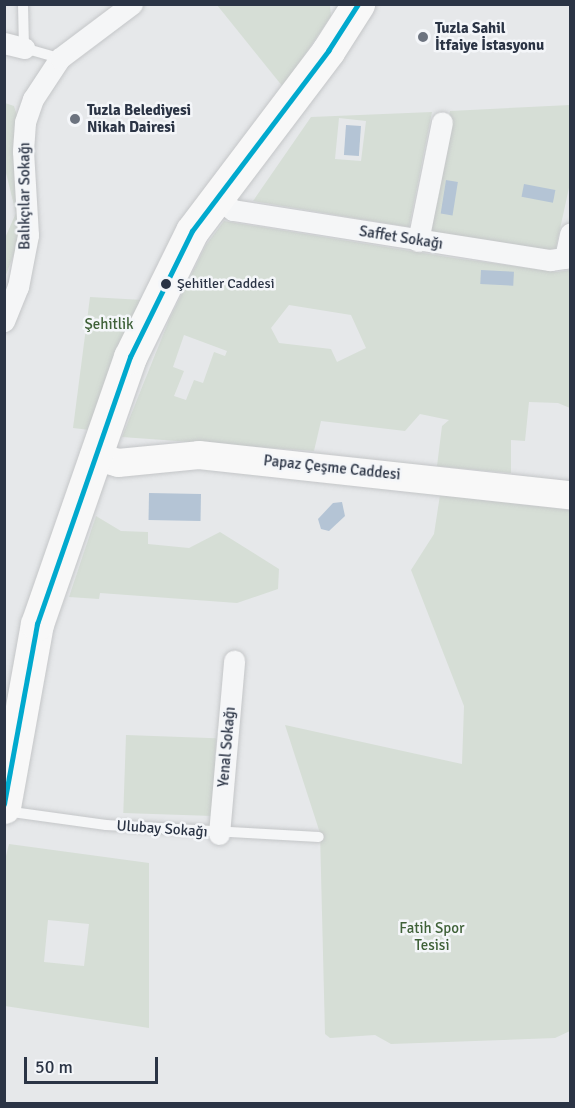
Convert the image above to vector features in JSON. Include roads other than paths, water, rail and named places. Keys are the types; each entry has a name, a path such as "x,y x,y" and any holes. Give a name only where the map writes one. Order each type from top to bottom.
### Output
{"main road":[{"path":"4,809 37,624 130,357 183,246 216,198 328,51 357,4"}],"street":[{"name":"Balıkçılar Sokağı","path":"4,321 18,287 28,235 25,122 33,99 60,58 132,4"},
{"path":"418,241 442,122"},
{"name":"Saffet Sokağı","path":"216,198 234,210 418,241 550,260 566,258 570,234"},
{"name":"Papaz Çeşme Caddesi","path":"94,456 118,463 199,454 570,495"},
{"name":"Yenal Sokağı","path":"219,834 234,661"}],"lane":[{"path":"23,4 14,45 60,58"},
{"name":"Ulubay Sokağı","path":"4,809 106,825 219,834 320,837"}],"water":[{"path":"346,125 361,126 359,156 344,155"},
{"path":"446,180 458,182 453,215 441,214"},
{"path":"524,184 555,190 553,203 522,197"},
{"path":"481,270 514,272 513,286 480,284"},
{"path":"149,493 201,494 201,521 149,520"},
{"path":"342,502 345,516 329,531 321,529 318,519 333,503"}],"place":[{"name":"Tuzla Sahil İtfaiye İstasyonu","path":"423,37"},
{"name":"Tuzla Belediyesi Nikah Dairesi","path":"75,119"},
{"name":"Şehitler Caddesi","path":"166,284"}],"park label":[{"name":"Şehitlik","path":"109,325"},
{"name":"Fatih Spor Tesisi","path":"432,936"}]}
